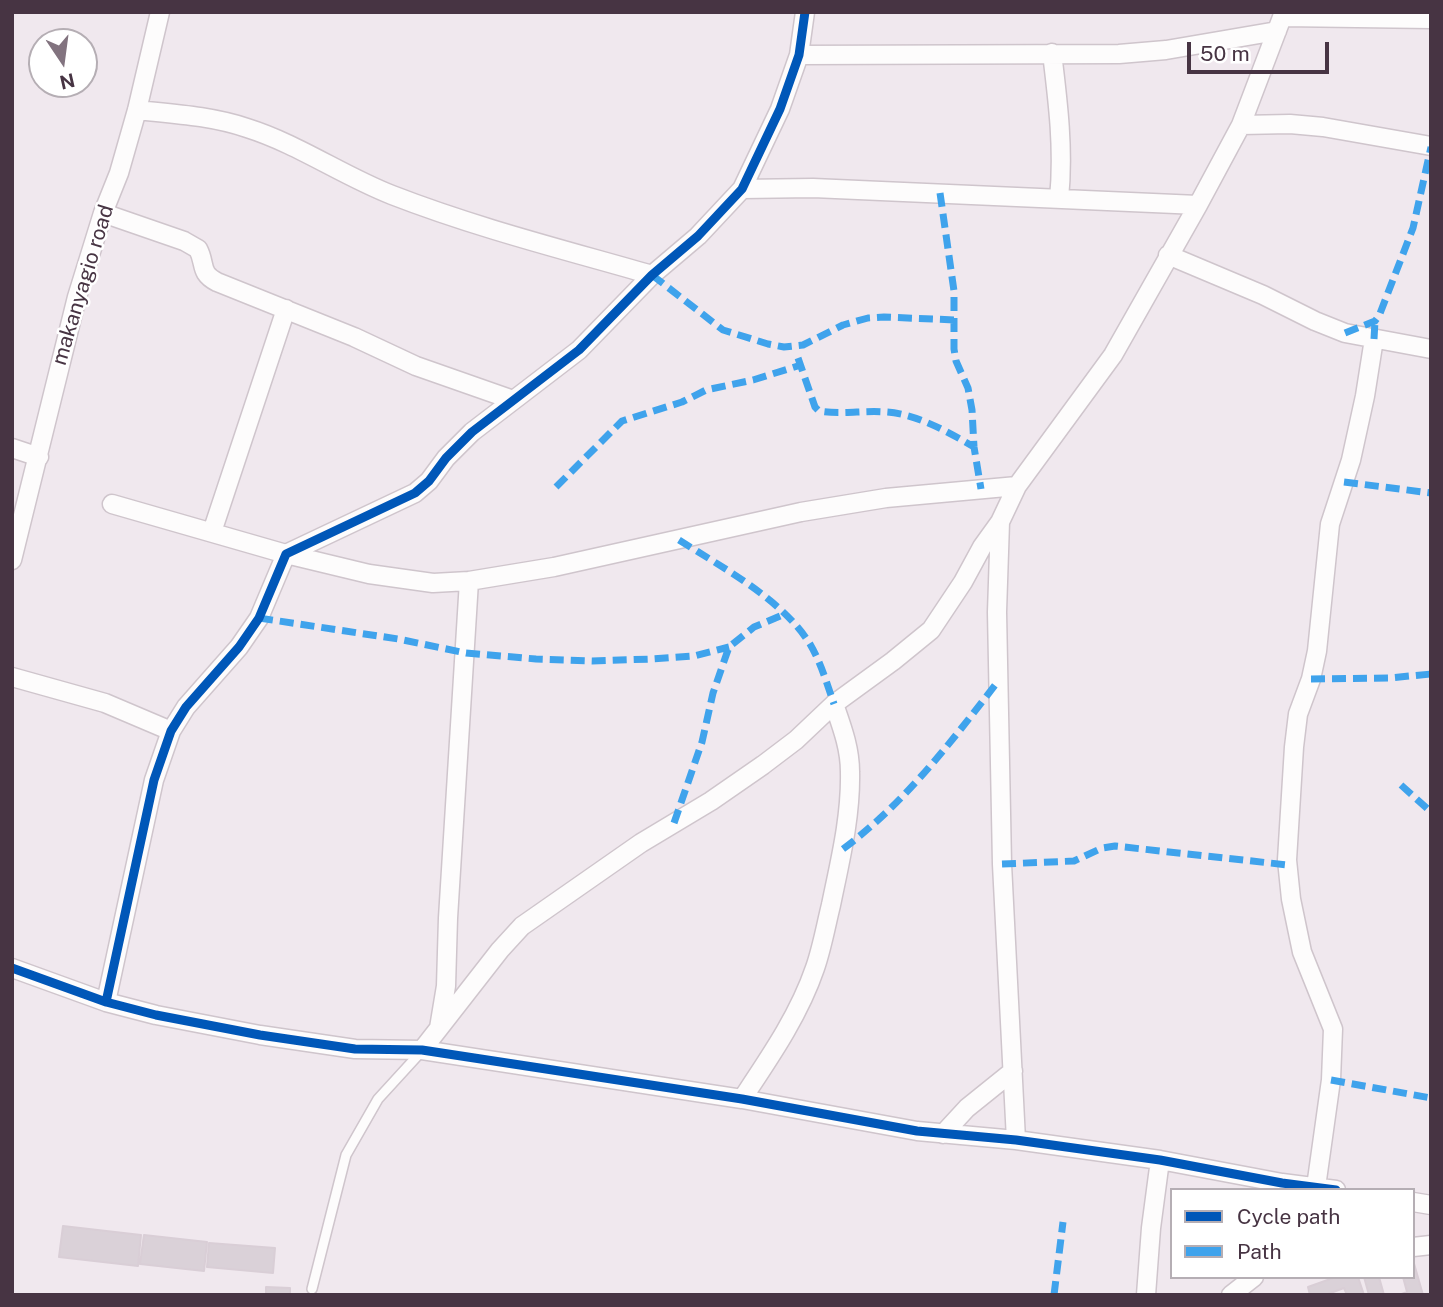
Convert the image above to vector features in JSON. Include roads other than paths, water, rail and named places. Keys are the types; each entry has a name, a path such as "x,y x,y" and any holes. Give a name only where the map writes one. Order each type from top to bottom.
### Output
{"street":[{"name":"makanyagio road","path":"12,560 67,335 103,214 119,173 160,12"},
{"path":"106,1002 154,780 171,731 186,707 239,647 259,618 286,554 415,493 429,481 453,450 579,350 652,275 698,236 742,189 780,109 799,55 805,12"},
{"path":"799,55 1119,54 1166,50 1282,20 1431,19"},
{"path":"422,1051 500,950 522,926 641,843 764,765 796,740 834,704 931,630 1000,522 1017,486 1113,355 1241,125 1282,20"},
{"path":"1052,53 1059,108 1062,173 1059,199"},
{"path":"137,110 207,117 250,128 393,195 527,240 652,275"},
{"path":"1241,125 1290,124 1323,127 1431,146"},
{"path":"742,189 813,188 1198,205"},
{"path":"103,214 184,241 200,251 207,277 416,366 513,400"},
{"path":"1168,255 1345,333 1431,349"},
{"path":"212,532 286,309"},
{"path":"1316,1187 1331,1080 1333,1029 1302,952 1291,899 1287,860 1293,759 1297,713 1311,678 1317,651 1331,524 1351,460 1374,339"},
{"path":"12,449 38,457"},
{"path":"112,504 286,554 369,574 433,583 469,582 629,551 801,512 886,498 1017,486"},
{"path":"1000,522 997,612 1002,864 1016,1140"},
{"path":"439,1031 446,986 469,582"},
{"path":"12,677 105,703 171,731"},
{"path":"742,1099 779,1044 801,1001 816,967 827,921 843,849 850,773 845,735 834,704"},
{"path":"12,968 106,1002 156,1015 260,1035 355,1049 422,1051 742,1099 917,1131 1016,1140 1160,1160 1323,1188"},
{"path":"943,1134 967,1108 1013,1071"},
{"path":"1146,1295 1160,1160"},
{"path":"1231,1295 1251,1279"}],"lane":[{"path":"312,1289 346,1155 378,1099 422,1051"}]}
